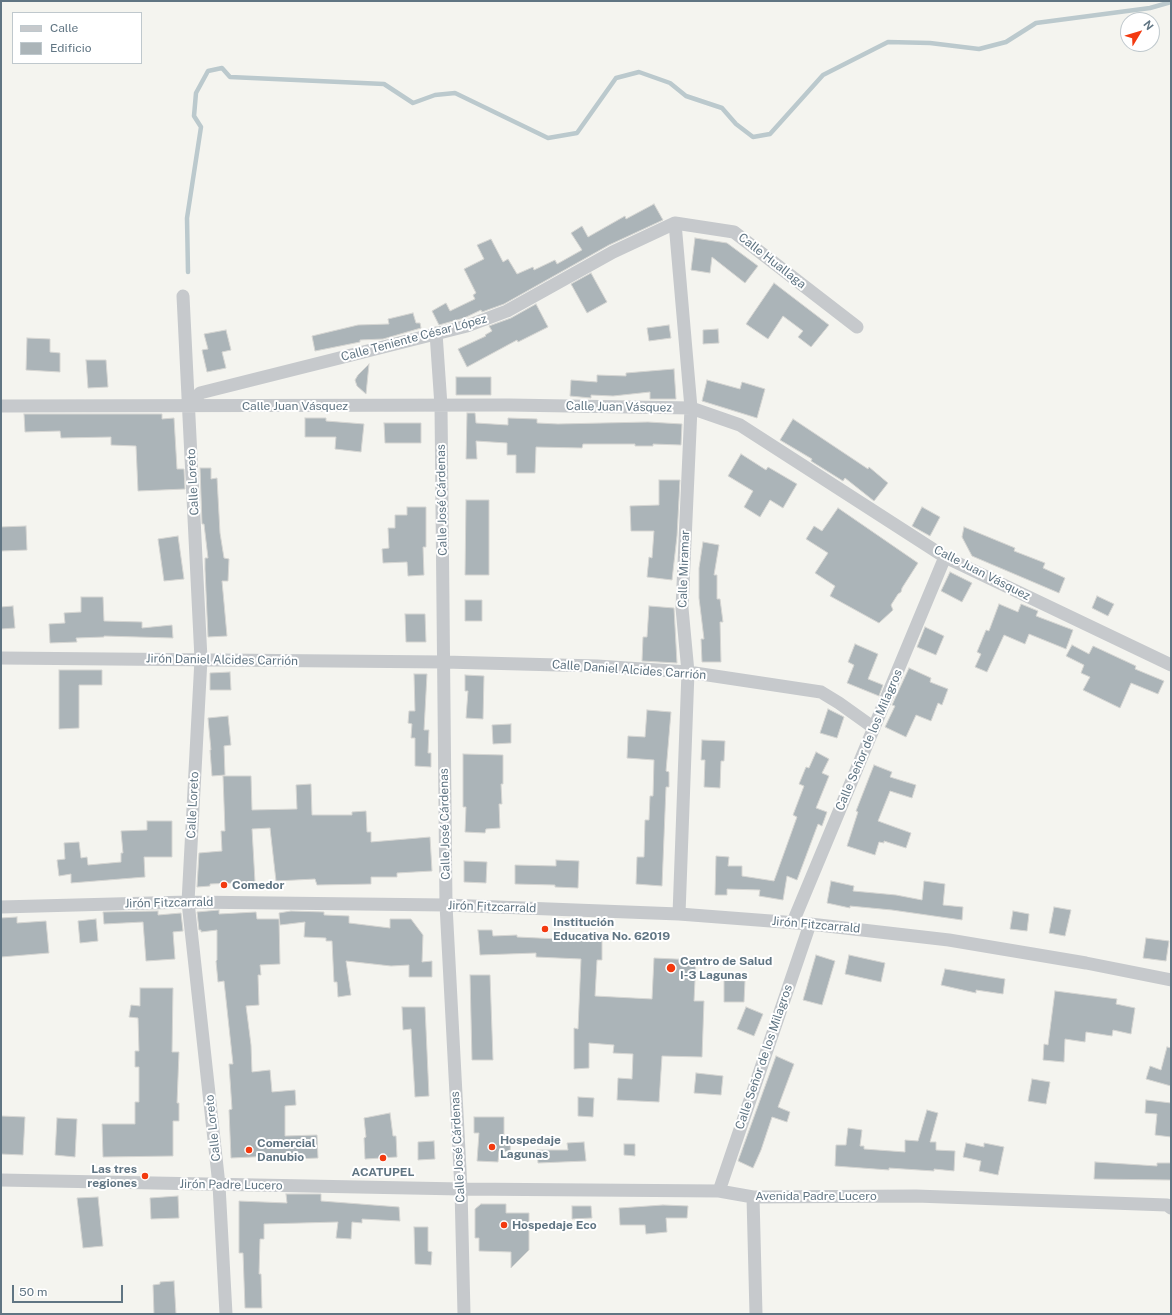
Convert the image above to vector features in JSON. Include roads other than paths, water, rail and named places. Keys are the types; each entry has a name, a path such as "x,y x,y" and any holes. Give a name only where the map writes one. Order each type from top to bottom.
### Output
{"street":[{"name":"Calle Huallaga","path":"675,223 734,232 857,327"},
{"name":"Calle Teniente César López","path":"190,407 200,393 467,326 507,311 613,252 675,223"},
{"name":"Calle Miramar","path":"675,223 691,408 682,608 688,672 679,914"},
{"name":"Calle Loreto","path":"183,296 190,407 201,659 188,902 219,1185 226,1314"},
{"name":"Calle José Cárdenas","path":"436,333 441,406 446,904 461,1189 464,1314"},
{"name":"Calle Juan Vásquez","path":"1,406 441,406 691,408 740,425 945,557 1171,665"},
{"name":"Calle Señor de los Milagros","path":"793,922 945,557"},
{"name":"Jirón Daniel Alcides Carrión","path":"1,658 444,662"},
{"name":"Calle Daniel Alcides Carrión","path":"444,662 597,666 688,672 821,692 874,728"},
{"name":"Jirón Fitzcarrald","path":"1,907 188,902 446,904 679,914 793,922 949,940 1079,962 1171,980"},
{"name":"Calle Señor de los Milagros","path":"719,1191 810,924"},
{"name":"Jirón Padre Lucero","path":"1,1180 461,1189"},
{"name":"Avenida Padre Lucero","path":"461,1189 719,1191 753,1197 916,1196 1167,1205 1171,1208"},
{"path":"753,1197 756,1314"}],"waterway":[{"path":"188,272 187,218 201,127 194,116 196,93 208,71 222,68 230,77 384,84 413,103 435,95 455,93 548,138 577,133 616,78 639,72 670,83 686,96 722,108 736,124 753,137 770,134 823,75 888,42 930,43 979,49 1006,42 1036,23 1150,8 1171,2"}],"place":[{"name":"Comedor","path":"224,885"},
{"name":"Institución Educativa No. 62019","path":"545,929"},
{"name":"Centro de Salud I-3 Lagunas","path":"671,968"},
{"name":"Hospedaje Lagunas","path":"492,1147"},
{"name":"Comercial Danubio","path":"249,1150"},
{"name":"ACATUPEL","path":"383,1158"},
{"name":"Las tres regiones","path":"145,1176"},
{"name":"Hospedaje Eco","path":"504,1225"}]}
